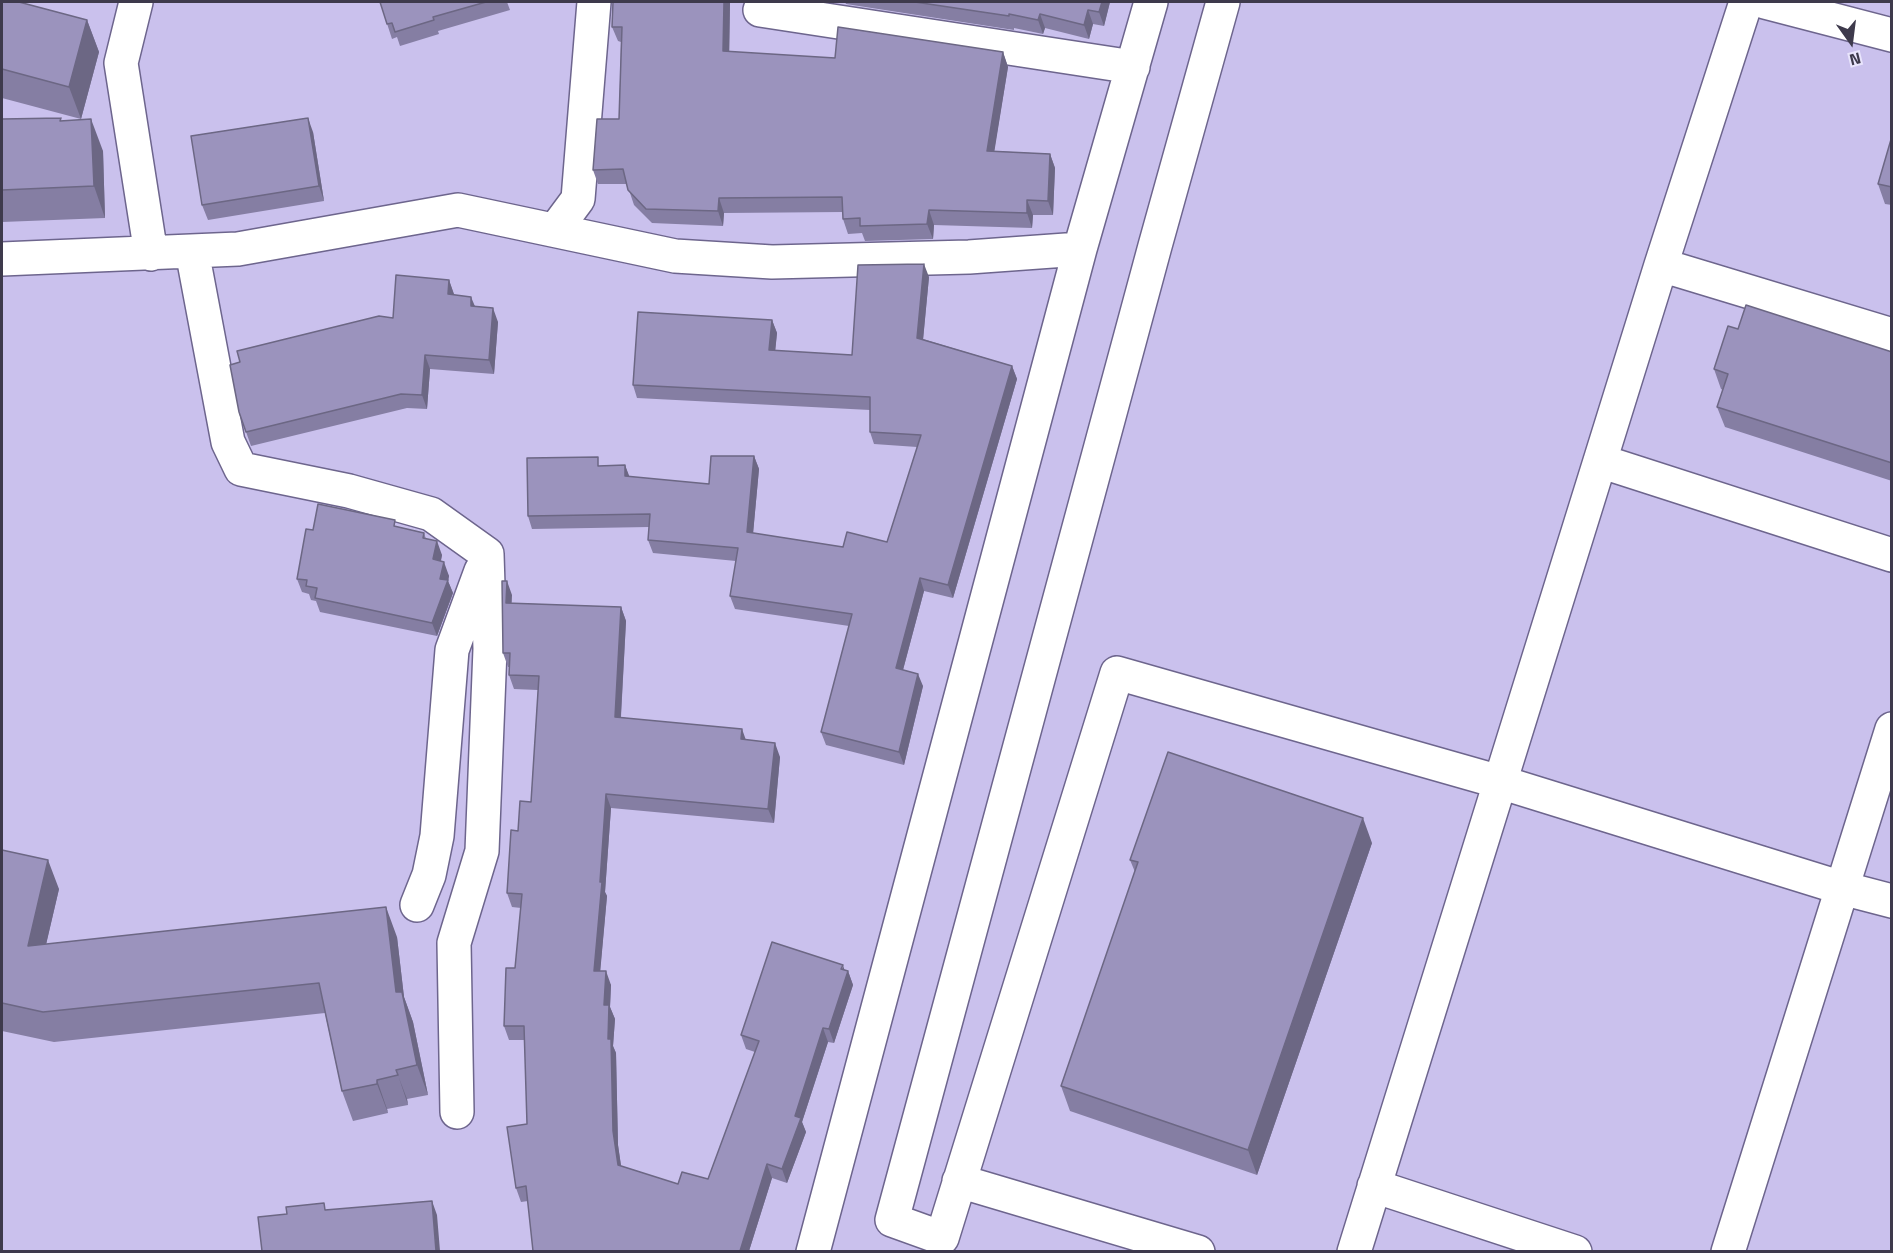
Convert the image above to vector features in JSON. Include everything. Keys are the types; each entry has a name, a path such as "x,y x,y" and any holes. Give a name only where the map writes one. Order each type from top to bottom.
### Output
{"street":[{"path":"136,2 121,63 151,254"},
{"path":"555,230 578,199 594,2"},
{"path":"813,1251 1080,249 1150,2"},
{"path":"1223,2 1151,257 892,1220 942,1238 1117,673 1500,782 1842,888 1892,901"},
{"path":"1354,1251 1661,266 1746,2"},
{"path":"1765,2 1892,35"},
{"path":"760,10 1133,67"},
{"path":"2,259 238,249 458,210 675,256 772,262 969,256 1080,249"},
{"path":"192,251 228,442 241,469 349,491 431,514 487,554"},
{"path":"1661,266 1892,335"},
{"path":"1600,461 1892,555"},
{"path":"417,905 429,875 437,836 452,650 487,554"},
{"path":"457,1112 454,943 482,851 490,649 487,554"},
{"path":"1728,1251 1892,729"},
{"path":"959,1181 1198,1251"},
{"path":"1374,1186 1575,1251"}],"building":[{"path":"2,2 19,2 87,20 69,87 2,69"},
{"path":"380,2 486,2 433,17 434,20 395,32 392,23 387,24"},
{"path":"613,2 724,2 723,51 835,58 838,27 1003,52 987,151 1050,154 1048,201 1027,200 1027,213 929,210 927,224 860,226 860,218 843,219 842,197 719,198 718,211 646,209 628,190 623,169 593,170 597,119 619,119 622,27 612,27"},
{"path":"915,2 1102,2 1099,12 1088,10 1084,25 1040,14 1038,20"},
{"path":"61,118 60,121 91,119 94,186 2,190 2,119"},
{"path":"308,118 319,186 202,205 191,136"},
{"path":"1892,136 1892,187 1878,184"},
{"path":"924,264 917,338 1012,366 948,585 920,578 896,668 918,674 899,752 821,732 852,614 730,596 738,548 648,540 650,514 528,516 527,458 598,457 598,466 625,465 625,476 709,484 711,456 754,456 747,532 843,547 847,532 887,542 921,435 870,432 870,397 633,385 638,312 772,320 769,350 852,355 858,265"},
{"path":"396,275 449,280 448,294 471,297 471,306 493,308 489,360 425,355 422,395 401,394 246,432 239,412 230,365 240,362 237,351 379,316 393,318"},
{"path":"1746,305 1892,352 1892,463 1717,407 1728,374 1714,369 1728,326 1738,329"},
{"path":"318,504 395,520 394,526 424,533 423,538 437,541 433,559 444,562 440,579 448,580 432,623 315,598 317,588 306,586 307,580 297,579 306,529 313,530"},
{"path":"502,581 507,581 506,603 621,607 615,717 742,729 741,739 775,743 768,809 606,794 600,882 602,882 594,971 606,971 604,1005 609,1005 608,1039 611,1039 613,1131 618,1165 678,1184 682,1172 708,1179 759,1041 741,1035 772,942 843,965 841,969 848,971 829,1029 823,1028 795,1116 801,1118 782,1169 767,1164 740,1251 533,1251 526,1186 516,1188 507,1127 527,1124 524,1026 504,1026 506,968 515,968 522,894 507,893 511,830 518,831 520,801 531,802 539,676 509,675 510,653 503,653"},
{"path":"1168,752 1363,818 1248,1150 1061,1086 1138,862 1130,860"},
{"path":"2,850 48,860 28,946 386,907 396,992 402,992 417,1065 396,1070 398,1075 377,1080 377,1084 342,1091 319,983 43,1012 2,1003"},
{"path":"432,1201 436,1251 262,1251 258,1217 287,1214 286,1207 324,1203 325,1210"}]}
